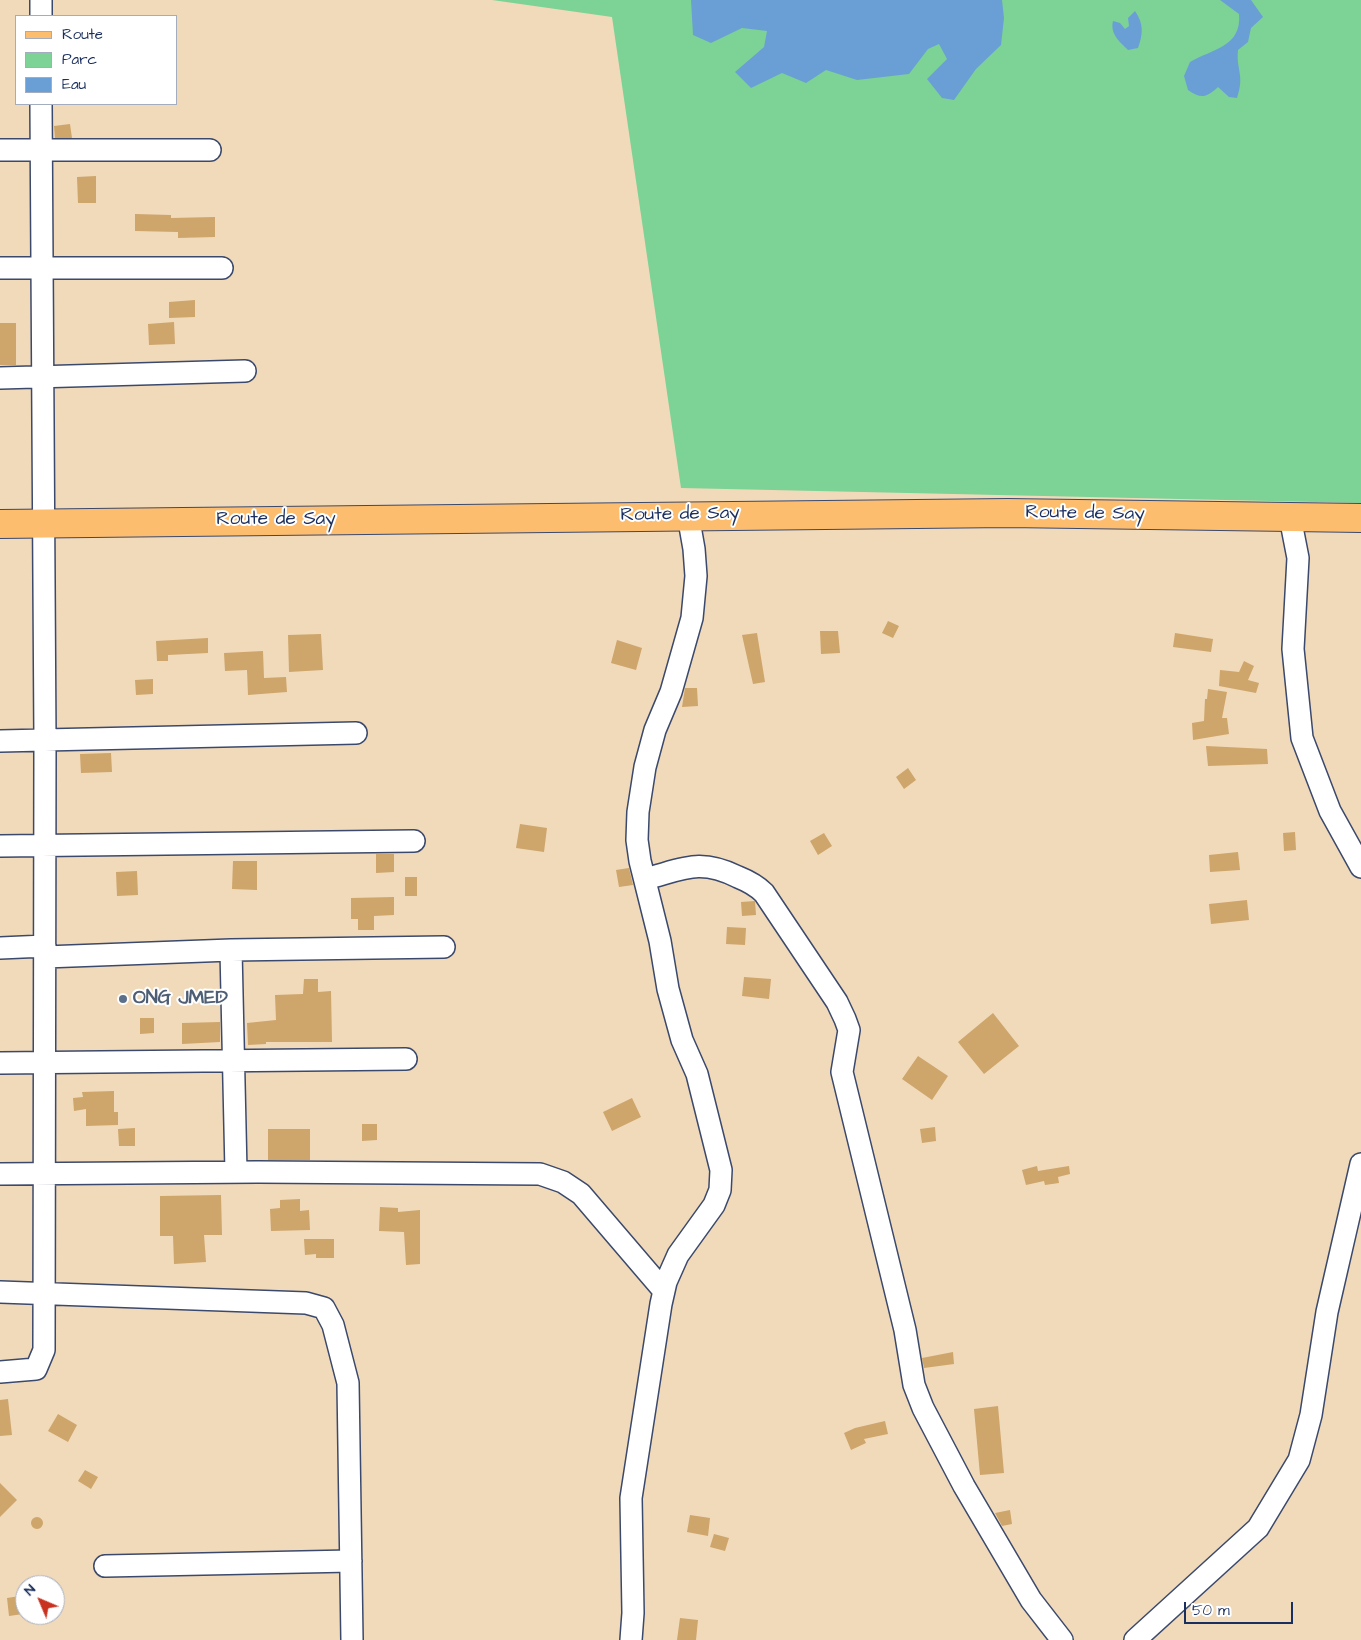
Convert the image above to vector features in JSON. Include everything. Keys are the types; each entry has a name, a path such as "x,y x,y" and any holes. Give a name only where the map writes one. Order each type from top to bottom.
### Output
{"main road":[{"name":"Route de Say","path":"0,524 1008,513 1361,518"}],"street":[{"path":"41,0 41,15"},
{"path":"0,1372 36,1368 44,1350 46,1174 45,741 42,523 41,105"},
{"path":"0,150 210,150"},
{"path":"0,268 222,268"},
{"path":"0,378 245,371"},
{"path":"631,1640 633,1613 631,1498 664,1292 678,1255 714,1205 720,1190 721,1170 697,1074 682,1040 668,989 660,941 644,879 637,840 638,812 645,767 655,730 671,692 692,618 696,576 694,549 688,515"},
{"path":"1290,517 1298,558 1293,649 1302,738 1330,810 1361,867"},
{"path":"0,741 356,733"},
{"path":"0,846 414,841"},
{"path":"644,879 696,866 706,866 718,867 754,884 764,893 837,1002 849,1030 842,1072 905,1330 914,1385 923,1408 964,1486 1031,1600 1062,1640"},
{"path":"0,948 45,952 444,948"},
{"path":"232,950 236,1172"},
{"path":"0,1063 45,1061 406,1059"},
{"path":"1135,1640 1258,1528 1299,1460 1311,1415 1327,1312 1361,1164"},
{"path":"0,1174 236,1172 540,1174 563,1182 581,1194 664,1292"},
{"path":"0,1292 45,1292 306,1303 324,1308 334,1325 348,1383 352,1640"},
{"path":"105,1566 351,1561"}],"green space":[{"path":"492,0 1361,0 1361,503 681,488 612,17"}],"water":[{"path":"691,0 1002,0 1004,18 1001,45 976,69 954,100 942,98 927,79 947,59 939,44 928,49 909,74 857,80 826,70 806,83 782,73 751,88 735,72 764,47 767,31 742,28 711,43 693,35"},
{"path":"1220,0 1251,0 1263,17 1251,28 1248,42 1238,50 1240,83 1237,98 1229,97 1218,87 1207,95 1196,95 1188,90 1184,76 1190,62 1224,46 1236,34 1239,25 1239,14"},
{"path":"1135,11 1142,29 1141,38 1138,48 1128,50 1114,34 1112,26 1113,21 1120,23 1125,29 1129,26 1128,18"}],"building":[{"path":"70,124 72,138 55,138 54,126"},
{"path":"96,176 96,203 78,203 77,177"},
{"path":"135,214 171,215 171,218 215,217 215,237 178,238 178,232 135,231"},
{"path":"195,300 195,317 169,318 169,302"},
{"path":"174,322 175,344 149,345 148,324"},
{"path":"0,323 16,323 16,365 0,365"},
{"path":"888,621 899,626 893,638 882,633"},
{"path":"820,631 838,631 840,653 821,654"},
{"path":"757,633 765,682 753,684 742,635"},
{"path":"1175,633 1213,639 1211,652 1173,647"},
{"path":"321,634 323,670 289,672 288,635"},
{"path":"208,638 208,653 168,655 168,661 157,661 156,641"},
{"path":"617,640 642,648 636,670 611,663"},
{"path":"263,651 264,678 286,677 287,692 248,695 247,670 225,671 224,653"},
{"path":"1244,661 1254,666 1248,680 1259,683 1256,693 1219,686 1220,670 1239,672"},
{"path":"153,679 153,694 136,695 135,680"},
{"path":"685,688 697,688 698,706 682,707"},
{"path":"1208,689 1227,692 1222,718 1227,718 1229,734 1193,740 1192,723 1204,721 1205,699 1207,699"},
{"path":"1206,746 1267,749 1268,764 1208,766"},
{"path":"111,753 112,772 81,773 80,754"},
{"path":"908,768 916,780 904,789 896,777"},
{"path":"520,824 547,828 544,852 516,848"},
{"path":"1295,832 1296,850 1284,851 1283,833"},
{"path":"824,833 832,846 818,855 810,841"},
{"path":"1238,852 1240,870 1210,872 1209,855"},
{"path":"376,854 394,854 394,872 376,873"},
{"path":"233,861 257,861 257,890 232,889"},
{"path":"629,868 633,885 619,887 616,870"},
{"path":"137,871 138,895 117,896 116,872"},
{"path":"405,877 417,877 417,896 405,896"},
{"path":"394,897 394,915 374,916 374,930 358,930 358,919 351,919 351,898"},
{"path":"1247,900 1249,920 1211,924 1209,904"},
{"path":"755,901 756,915 742,916 741,902"},
{"path":"727,927 746,928 745,945 726,944"},
{"path":"744,977 771,979 769,999 742,996"},
{"path":"304,979 318,979 318,992 331,991 332,1042 266,1042 266,1044 248,1045 247,1023 276,1020 275,995 303,994"},
{"path":"993,1013 1019,1046 984,1074 958,1042"},
{"path":"140,1018 154,1018 154,1033 140,1034"},
{"path":"220,1022 220,1042 182,1044 182,1023"},
{"path":"918,1056 948,1076 932,1100 902,1079"},
{"path":"114,1091 114,1112 118,1112 118,1125 86,1126 86,1109 74,1111 73,1098 83,1097 82,1092"},
{"path":"632,1098 641,1117 612,1131 603,1112"},
{"path":"362,1124 377,1124 377,1140 362,1141"},
{"path":"935,1127 936,1141 922,1143 920,1129"},
{"path":"135,1128 135,1146 119,1146 118,1129"},
{"path":"268,1129 310,1129 310,1160 268,1160"},
{"path":"1037,1166 1038,1171 1069,1166 1070,1174 1058,1177 1059,1183 1045,1185 1044,1181 1026,1185 1022,1170"},
{"path":"221,1195 222,1235 204,1235 206,1262 174,1264 173,1236 160,1236 160,1196"},
{"path":"300,1199 300,1211 309,1210 310,1230 271,1231 270,1209 280,1208 280,1200"},
{"path":"380,1207 398,1208 398,1212 420,1210 420,1264 406,1265 404,1232 379,1231"},
{"path":"304,1239 334,1239 334,1258 316,1258 316,1254 305,1255"},
{"path":"953,1352 954,1364 924,1368 922,1358"},
{"path":"8,1399 12,1435 0,1436 0,1400"},
{"path":"998,1406 1004,1473 980,1475 974,1409"},
{"path":"58,1414 77,1425 68,1442 48,1431"},
{"path":"885,1421 888,1434 864,1439 866,1443 851,1450 844,1433 855,1428"},
{"path":"85,1470 98,1477 91,1489 78,1481"},
{"path":"0,1483 17,1500 0,1517"},
{"path":"1010,1510 1012,1524 1002,1526 995,1513"},
{"path":"690,1515 710,1518 708,1536 687,1532"},
{"path":"37,1517 43,1523 37,1529 31,1523"},
{"path":"714,1534 729,1538 725,1551 710,1547"},
{"path":"15,1597 15,1615 9,1616 7,1598"},
{"path":"680,1618 698,1620 696,1640 677,1640"}],"place":[{"name":"ONG JMED","path":"123,999"}]}
